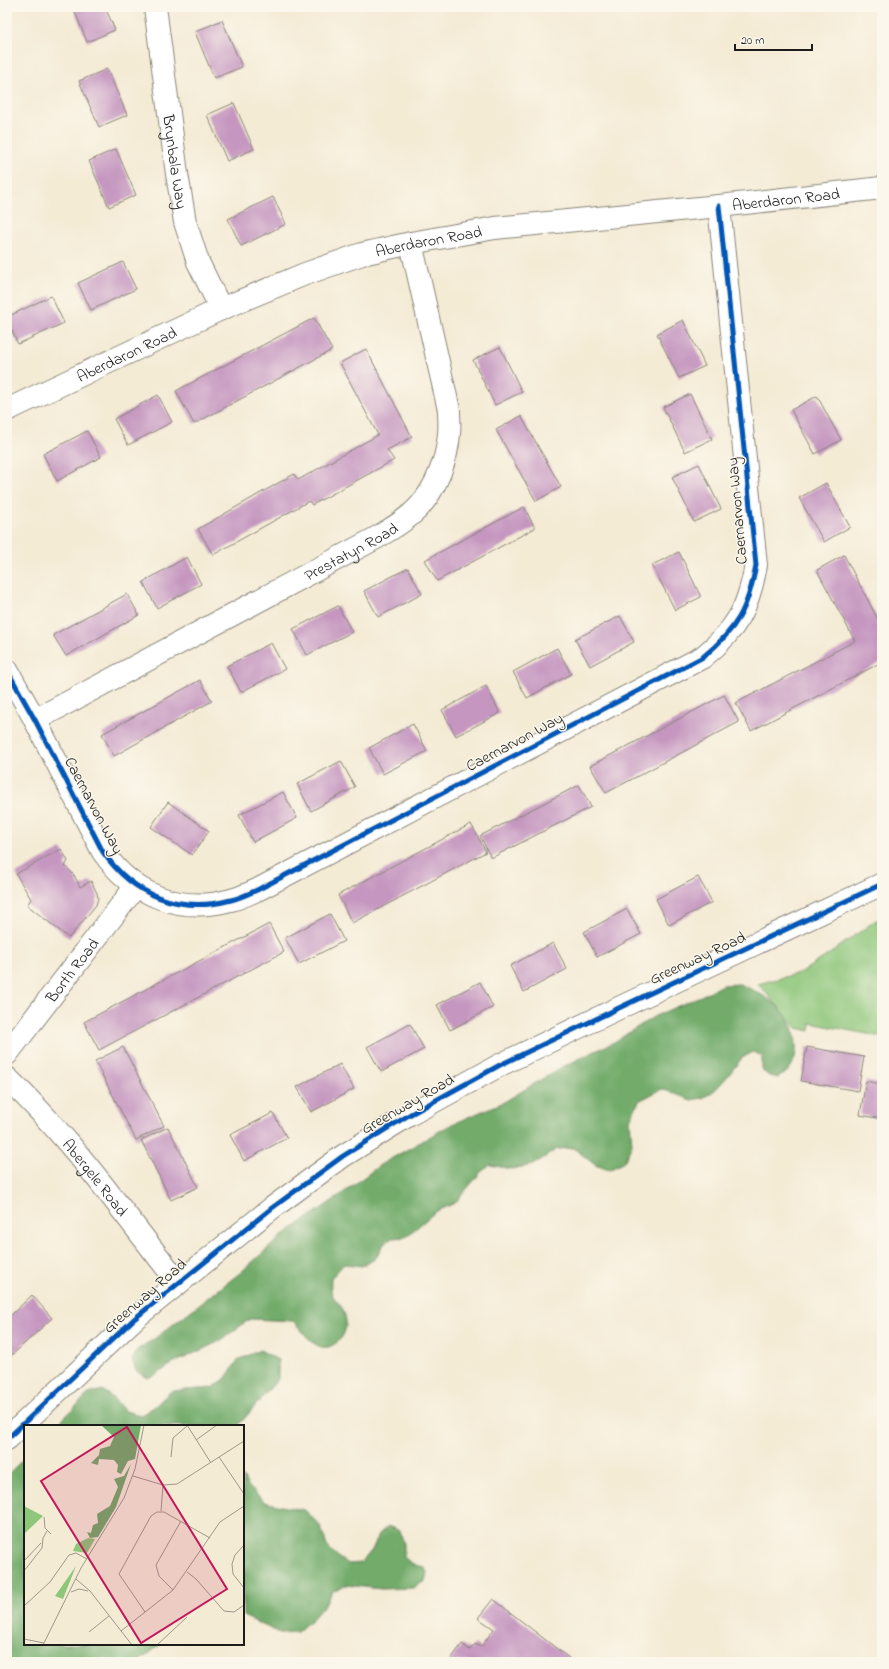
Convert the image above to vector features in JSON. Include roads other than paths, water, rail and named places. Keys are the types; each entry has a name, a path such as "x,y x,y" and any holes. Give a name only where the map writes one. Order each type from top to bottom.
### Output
{"street":[{"name":"Brynbala Way","path":"155,7 177,174 185,222 198,262 221,309"},
{"name":"Aberdaron Road","path":"7,410 221,309 305,274 362,254 411,242 495,228 882,188"},
{"name":"Caernarvon Way","path":"7,670 35,720 103,852 113,866 136,886 164,900 202,904 231,900 259,889 702,658 723,641 741,616 752,589 756,565 719,206"},
{"name":"Prestatyn Road","path":"35,720 376,538 401,523 418,508 431,492 446,454 450,434 449,410 411,242"},
{"name":"Greenway Road","path":"7,1439 134,1319 178,1282 272,1208 343,1156 410,1115 500,1065 630,1002 882,884"},
{"name":"Borth Road","path":"7,1054 136,886"},
{"name":"Abergele Road","path":"7,1078 45,1117 89,1168 178,1282"}]}
